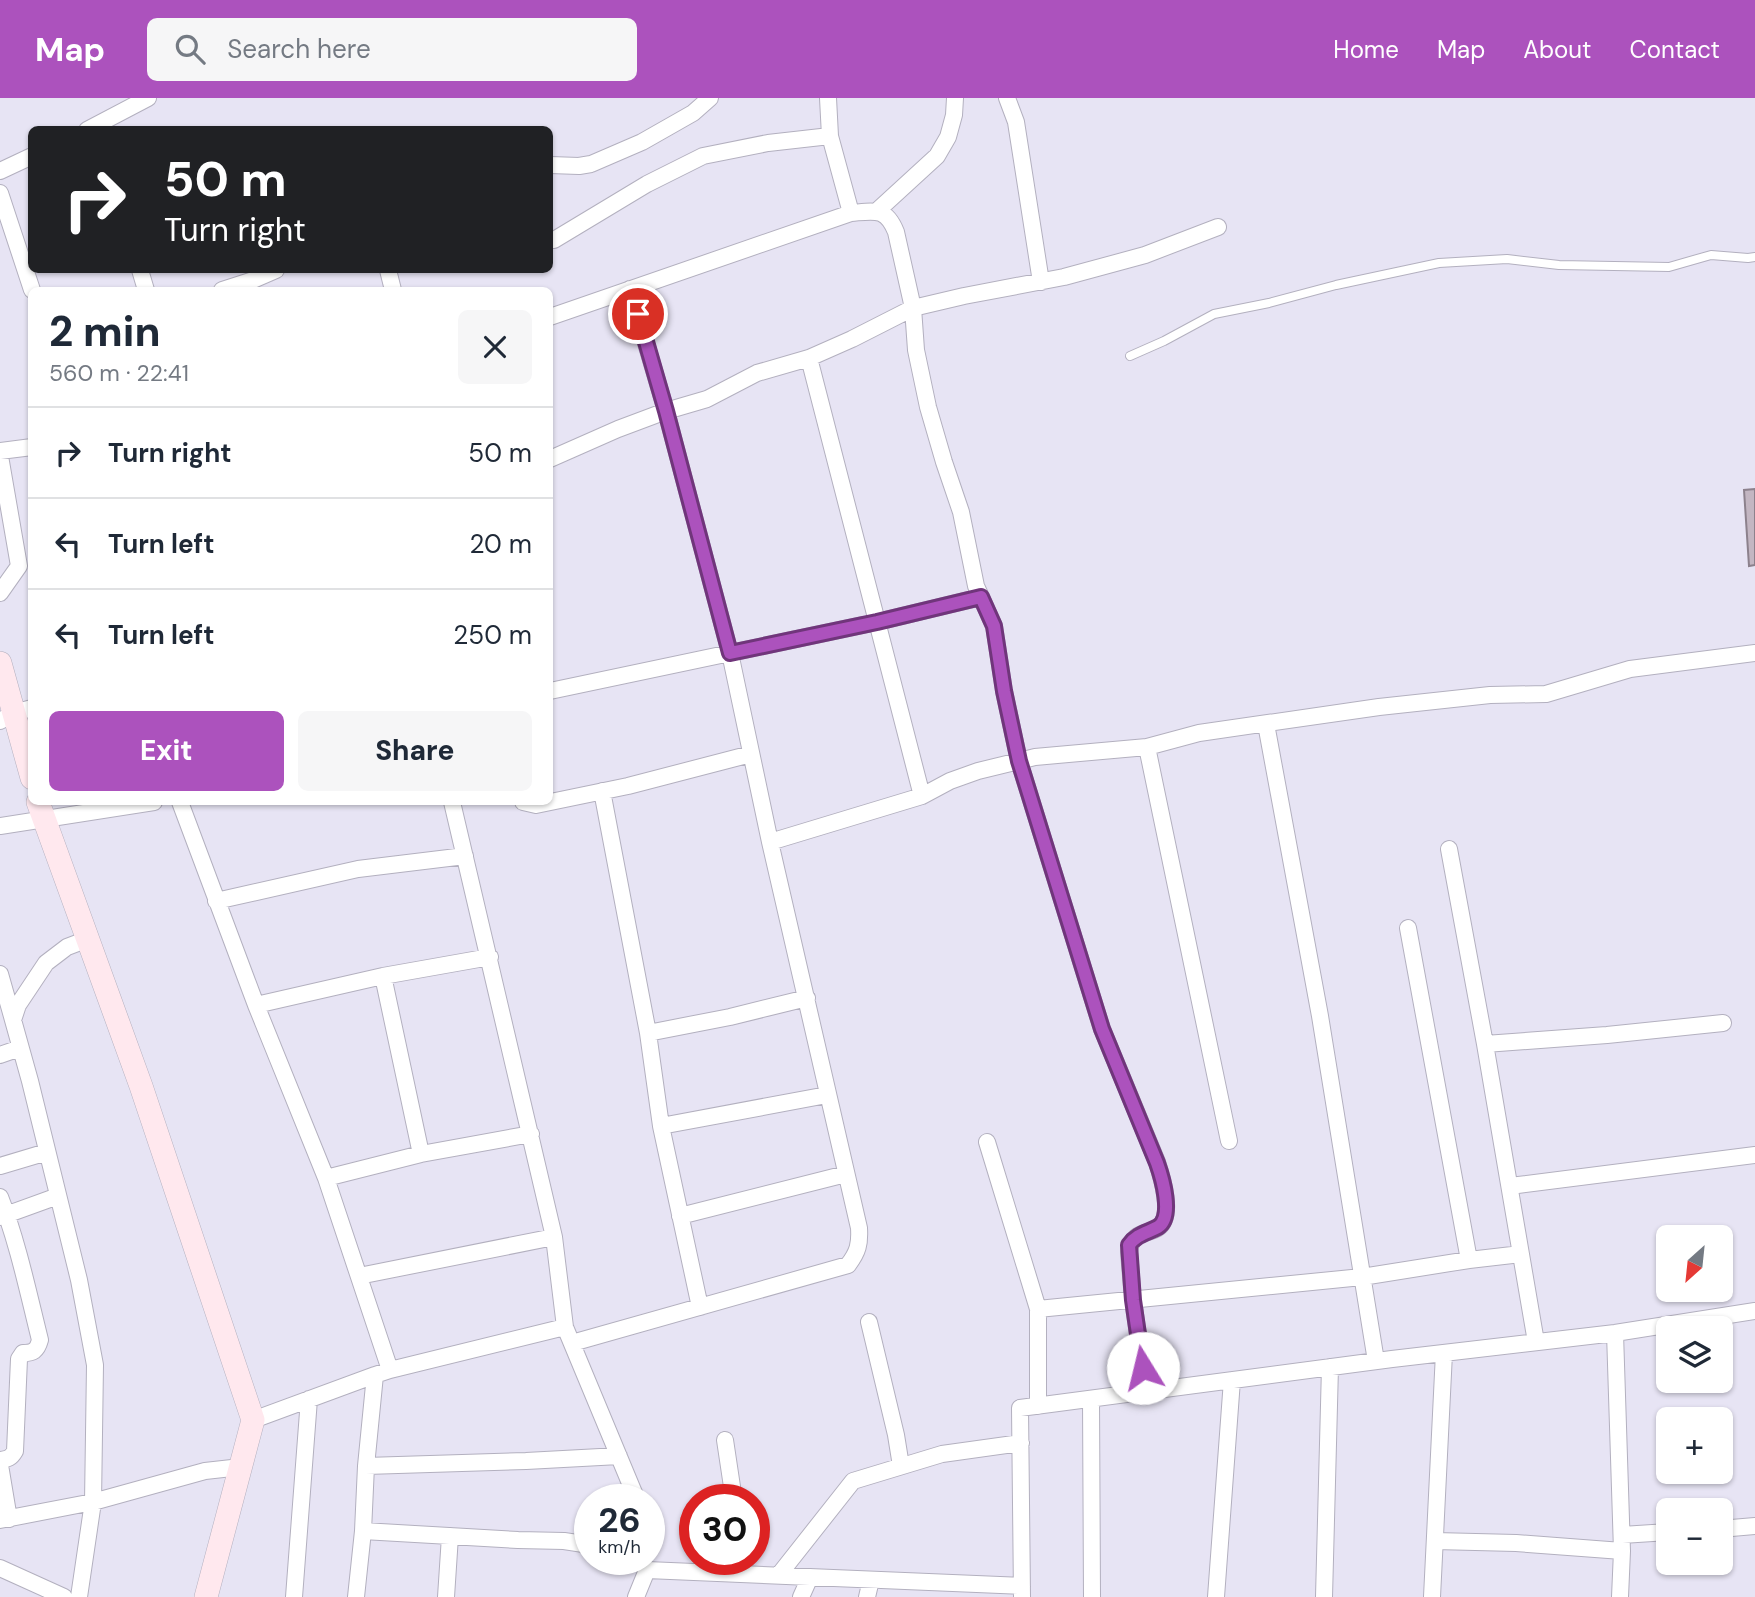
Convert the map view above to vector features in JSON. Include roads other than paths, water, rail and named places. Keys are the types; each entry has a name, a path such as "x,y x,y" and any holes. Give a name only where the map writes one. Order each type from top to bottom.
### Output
{"street":[{"path":"99,126 148,98"},
{"path":"553,166 591,164 642,142 693,113 710,98"},
{"path":"828,98 830,136 851,213"},
{"path":"1007,98 1016,122 1041,282"},
{"path":"877,211 937,156 948,137 960,99"},
{"path":"554,240 648,184 702,156 768,143 830,136"},
{"path":"0,171 28,158"},
{"path":"0,193 31,287"},
{"path":"553,316 851,213 877,211 891,221 896,232 913,308 916,351 928,407 961,512 976,586 994,626 1019,761 1102,1029 1164,1185 1166,1205 1163,1222 1137,1236 1129,1245 1133,1300 1146,1391"},
{"path":"553,458 618,429 706,399 757,373 809,358 913,308 1064,277 1145,255 1218,228"},
{"path":"255,285 272,273"},
{"path":"572,1343 848,1265 856,1254 860,1240 730,653 666,411 630,289"},
{"path":"809,358 922,796"},
{"path":"0,593 19,566 0,454 28,448"},
{"path":"553,690 877,622 981,597"},
{"path":"770,842 922,796 950,781 978,771 1035,757 1147,747 1199,733 1379,706 1490,695 1546,694 1630,669 1755,653"},
{"path":"0,663 28,763"},
{"path":"1266,724 1320,1016 1376,1361"},
{"path":"1147,747 1229,1140"},
{"path":"553,801 628,786 751,754"},
{"path":"602,791 648,1033 661,1126 700,1307"},
{"path":"0,827 41,811 116,805"},
{"path":"181,805 256,1005 326,1178 359,1276 383,1372 366,1466 356,1597"},
{"path":"453,805 554,1237 565,1327 630,1484"},
{"path":"41,811 141,1086 253,1420 206,1597"},
{"path":"1449,849 1536,1342"},
{"path":"216,901 358,869 465,856"},
{"path":"1408,928 1469,1260"},
{"path":"13,1020 24,995 46,963 67,947 88,939"},
{"path":"256,1005 383,976 489,957"},
{"path":"0,974 3,995 13,1020 79,1280 94,1365 93,1502 79,1597"},
{"path":"383,976 421,1154"},
{"path":"648,1033 807,998"},
{"path":"1485,1044 1723,1023"},
{"path":"0,1055 20,1048"},
{"path":"661,1126 827,1095"},
{"path":"326,1178 421,1154 531,1134"},
{"path":"987,1142 1038,1309 1038,1406"},
{"path":"0,1166 47,1152"},
{"path":"1510,1186 1755,1155"},
{"path":"680,1216 846,1174"},
{"path":"3,1215 58,1196"},
{"path":"0,1197 40,1340 36,1350 23,1353 19,1359 15,1451 0,1463 4,1519 93,1502 205,1471 241,1467"},
{"path":"359,1276 554,1237"},
{"path":"1038,1309 1362,1276 1521,1254"},
{"path":"770,1574 871,1580 941,1590 1022,1592 1020,1408 1376,1361 1615,1333 1755,1311"},
{"path":"869,1322 901,1466"},
{"path":"253,1420 383,1372 565,1327"},
{"path":"1615,1333 1622,1543 1620,1597"},
{"path":"1432,1597 1444,1353"},
{"path":"1324,1597 1330,1367"},
{"path":"1216,1597 1232,1380"},
{"path":"294,1597 309,1399"},
{"path":"1091,1399 1092,1597"},
{"path":"725,1440 732,1484"},
{"path":"778,1576 853,1480 942,1454 1021,1443"},
{"path":"366,1466 619,1456"},
{"path":"1733,1528 1755,1526"},
{"path":"363,1531 574,1543"},
{"path":"1435,1541 1622,1543 1656,1535"},
{"path":"446,1597 450,1536"},
{"path":"0,1567 64,1597"},
{"path":"636,1597 641,1575"},
{"path":"802,1597 810,1577"},
{"path":"867,1597 871,1580"}],"lane":[{"path":"1130,356 1214,314 1439,263 1507,258 1559,265 1669,267 1711,255 1755,257"}]}
